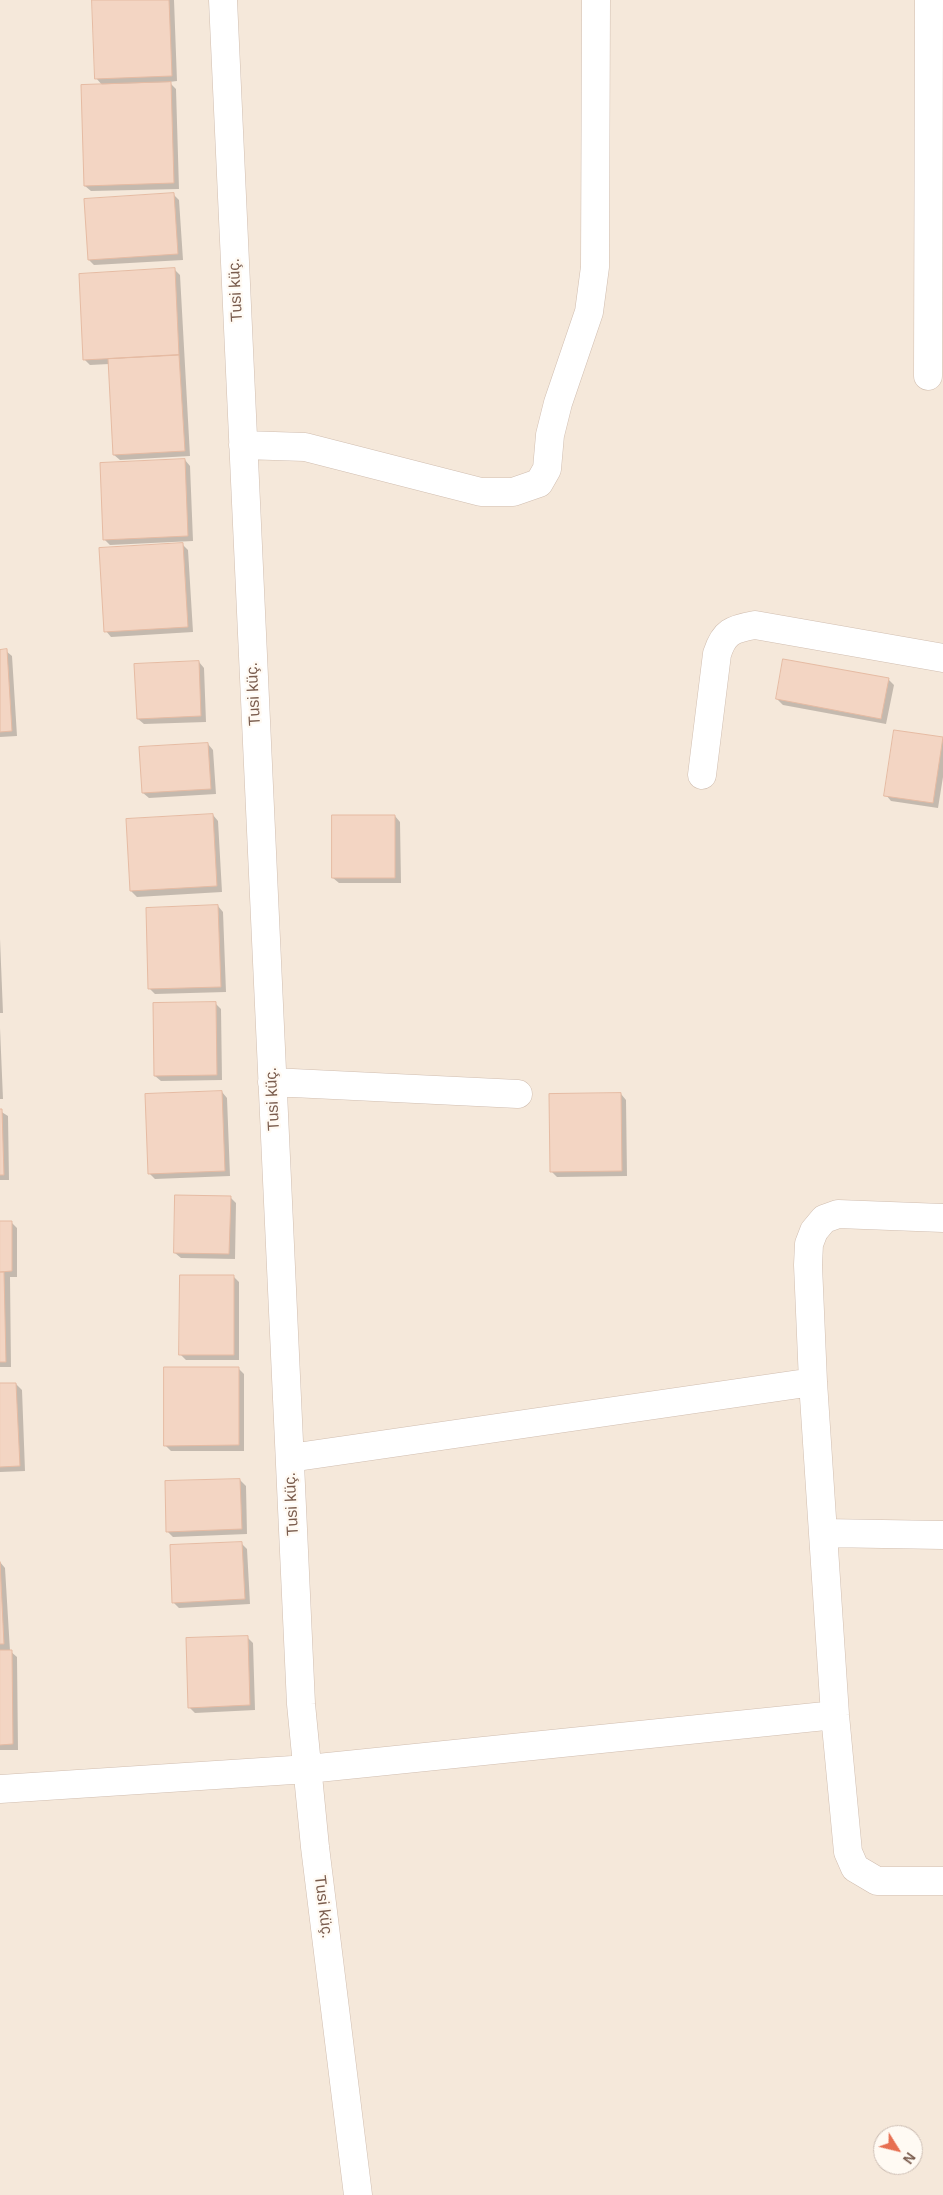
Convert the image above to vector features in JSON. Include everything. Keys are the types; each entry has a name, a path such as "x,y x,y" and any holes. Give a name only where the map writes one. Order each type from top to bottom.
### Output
{"street":[{"name":"Tusi küç.","path":"223,0 301,1704 315,1847 358,2195"},
{"path":"243,445 305,447 481,492 513,492 538,483 547,469 550,435 556,411 589,312 595,267 596,0"},
{"path":"928,0 928,376"},
{"path":"702,775 717,654 722,639 737,628 755,625 943,658"},
{"path":"272,1082 518,1094"},
{"path":"943,1218 838,1214 824,1219 814,1231 809,1244 808,1265 813,1382 835,1715 848,1852 856,1868 877,1881 943,1881"},
{"path":"290,1458 813,1382"},
{"path":"823,1533 943,1536"},
{"path":"0,1789 308,1769 835,1715"}],"shaded area":[{"path":"0,0 943,0 943,2195 0,2195"}],"building":[{"path":"92,0 169,0 172,76 95,79"},
{"path":"171,82 174,183 84,186 81,85"},
{"path":"174,193 178,254 88,260 84,199"},
{"path":"175,268 179,355 83,360 79,274"},
{"path":"179,355 185,451 113,455 108,359"},
{"path":"185,459 188,536 103,540 100,463"},
{"path":"183,543 188,627 104,632 99,548"},
{"path":"7,649 12,731 0,732 0,650"},
{"path":"783,659 889,678 881,719 776,699"},
{"path":"199,661 201,716 137,719 134,664"},
{"path":"894,730 943,737 933,803 884,796"},
{"path":"208,743 211,789 142,793 139,747"},
{"path":"213,814 217,886 130,891 126,819"},
{"path":"332,815 395,815 395,878 332,878"},
{"path":"218,905 221,987 148,989 146,908"},
{"path":"216,1002 217,1075 154,1076 153,1003"},
{"path":"222,1091 225,1171 148,1174 145,1094"},
{"path":"621,1093 622,1171 550,1172 549,1094"},
{"path":"0,1109 2,1109 4,1175 0,1175"},
{"path":"175,1195 231,1196 229,1254 174,1253"},
{"path":"0,1221 12,1221 12,1271 0,1272"},
{"path":"0,1272 4,1272 6,1362 0,1362"},
{"path":"180,1275 234,1275 234,1355 179,1355"},
{"path":"164,1367 239,1367 239,1445 164,1446"},
{"path":"0,1383 16,1383 20,1466 0,1467"},
{"path":"240,1479 242,1529 166,1532 165,1481"},
{"path":"242,1542 245,1599 172,1603 170,1545"},
{"path":"0,1562 4,1644 0,1644"},
{"path":"248,1636 250,1705 188,1708 186,1638"},
{"path":"0,1650 12,1650 13,1744 0,1745"}]}
